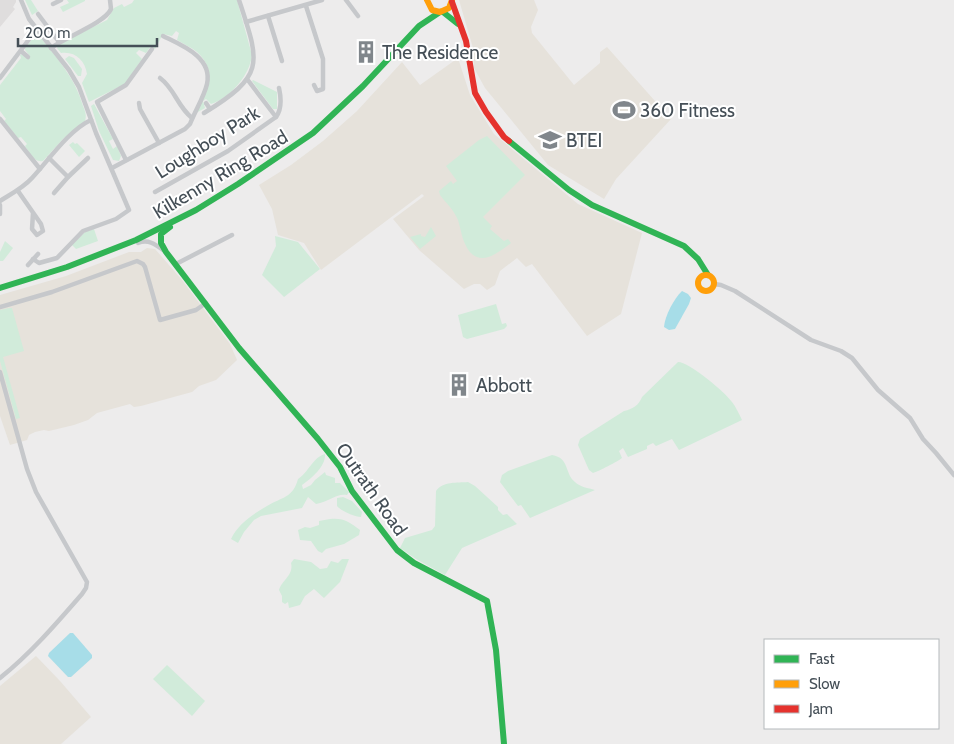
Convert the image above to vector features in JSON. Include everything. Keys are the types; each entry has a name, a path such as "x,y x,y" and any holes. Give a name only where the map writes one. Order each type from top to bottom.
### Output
{"main road":[{"path":"427,1 432,10 441,12 459,25"},
{"name":"Kilkenny Ring Road","path":"419,26 427,1"},
{"path":"452,1 468,47 470,71 475,93 504,137 570,190 592,205 684,246 692,252 702,265 705,276"},
{"name":"Kilkenny Ring Road","path":"0,288 23,282 100,255 150,234 196,210 268,165 313,133 363,86 419,26 449,8 452,1"},
{"path":"166,252 161,243 161,234 196,210"},
{"name":"Outrath Road","path":"166,252 239,348 340,467 352,491 396,550 414,563 487,601 498,668 504,744"},
{"path":"705,276 712,278 714,284 709,291 705,292 700,290 698,281 705,276"}],"street":[{"path":"20,0 29,18 76,82 129,207 128,212 116,219 83,231 57,258 39,263 33,259"},
{"path":"52,4 61,0"},
{"path":"51,48 105,18 111,9 110,0"},
{"name":"Loughboy Park","path":"204,113 234,92 253,70 255,59 239,0"},
{"path":"246,22 322,0"},
{"path":"346,0 358,16"},
{"path":"306,6 323,59 323,89 317,91 314,85"},
{"path":"38,14 59,42"},
{"path":"268,16 282,62"},
{"path":"0,78 33,34"},
{"path":"173,40 176,34"},
{"path":"112,168 185,129 192,118 207,83 206,72 198,56 163,36"},
{"path":"126,160 97,105 98,100 126,85 152,48"},
{"path":"21,51 28,57"},
{"path":"140,54 146,58"},
{"path":"160,78 168,84 183,111 192,118"},
{"name":"Loughboy Park","path":"247,79 276,117"},
{"name":"Loughboy Park","path":"154,192 228,151 276,117 280,106 279,88"},
{"path":"139,103 140,109 158,143"},
{"name":"Loughboy Park","path":"206,103 210,110"},
{"path":"0,119 40,169"},
{"path":"0,214 0,203 18,191 70,136 91,120"},
{"path":"49,158 68,177"},
{"path":"54,193 88,158"},
{"path":"163,180 166,186"},
{"path":"18,191 33,213"},
{"path":"176,264 232,236"},
{"name":"Outrath Road","path":"100,255 143,241 152,242 166,252"},
{"path":"28,264 38,254"},
{"path":"0,307 52,292 136,261 145,267 160,320 196,310 206,303"},
{"path":"714,284 735,291 811,340 841,351 852,358 878,390 910,418 923,439 954,475"},
{"path":"0,372 27,469 36,492 87,582 82,594 46,635 0,678"}],"shaded area":[{"path":"0,0 16,0 16,2 13,7 15,9 0,27"},
{"path":"459,0 534,0 538,10 531,27 532,33 574,85 600,63 600,52 607,47 671,119 616,179 604,199 548,165 485,88 474,68 473,48"},
{"path":"458,58 470,95 494,134 578,204 642,233 621,314 587,336 532,264 526,267 517,258 500,271 495,285 487,290 480,284 474,284 464,289 419,250 393,219 424,196 422,194 321,270 304,243 278,235 272,209 259,185 291,165 323,141 357,111 402,62 420,85"},
{"path":"147,248 155,249 182,280 230,344 237,360 216,380 199,386 192,392 141,406 134,407 130,404 97,413 88,420 74,425 35,432 29,435 27,440 10,445 0,416 0,295 66,276 129,252 141,252"},
{"path":"36,656 91,717 61,744 0,744 0,686"}],"green space":[{"path":"25,0 31,0 38,11 32,15"},
{"path":"67,0 85,1 63,12 60,7 69,3"},
{"path":"134,0 237,0 252,55 247,70 238,85 218,101 211,104 206,99 203,101 205,108 196,113 207,90 208,67 197,52 177,40 179,33 176,31 172,36 163,34 155,49 151,46 146,53 139,50 136,53 142,59 125,84 89,102 82,83 87,74 82,61 71,53 61,53 57,48 59,44 107,20 114,8 122,4 124,7"},
{"path":"37,33 70,76 86,115 85,121 63,139 43,161 32,157 25,146 27,144 21,137 18,138 4,121 6,119 0,111 0,85 21,58 20,55 22,54 28,58 30,56 25,48"},
{"path":"69,56 74,58 82,69 81,76 78,76 65,59"},
{"path":"253,80 277,92 277,109 273,109"},
{"path":"94,104 113,139 109,141 113,149 117,146 121,156 119,161 113,160 99,131 91,106"},
{"path":"487,136 525,175 483,217 492,226 490,229 504,241 508,239 511,243 497,253 484,258 472,254 467,248 459,222 439,191 451,181 453,184 457,181 446,166"},
{"path":"73,142 77,143 85,151 79,157 69,145"},
{"path":"431,227 436,236 420,249 410,237 421,234 421,236 425,237"},
{"path":"94,229 98,241 76,249 72,245 85,232"},
{"path":"275,236 298,242 320,269 284,297 262,275 276,246"},
{"path":"5,241 13,248 3,261 0,261 0,252"},
{"path":"496,304 502,324 506,323 507,326 504,329 467,339 463,337 458,315"},
{"path":"12,308 24,351 3,357 20,418 16,419 0,361 0,310"},
{"path":"678,362 698,372 728,397 742,420 679,450 672,439 656,446 653,443 647,446 647,449 628,457 623,448 619,451 622,458 620,460 593,473 589,470 578,445 580,439 635,406"},
{"path":"325,454 321,467 302,485 303,489 311,485 325,472 326,475 335,478 335,483 340,483 349,492 347,495 339,495 316,504 308,497 302,508 261,516 254,520 238,543 231,539 242,524 251,516 290,494 298,479 317,458"},
{"path":"552,455 562,459 569,474 577,484 595,490 530,518 521,505 518,506 500,482 502,475"},
{"path":"468,482 498,507 498,510 503,515 507,514 517,524 462,548 445,575 400,548 405,538 432,530 435,526 436,491 439,488 451,483"},
{"path":"343,497 352,501 362,512 361,517 348,513 337,506 337,498"},
{"path":"340,519 349,523 360,530 359,535 344,544 326,549 322,553 318,551 311,541 300,540 298,530 319,525 319,521"},
{"path":"294,559 311,562 320,569 327,568 331,561 338,563 342,559 349,559 340,582 324,598 314,589 305,596 300,605 289,608 288,602 285,604 282,602 279,590 291,571 291,563"},
{"path":"167,665 205,701 192,716 153,679"}],"water":[{"path":"682,291 691,298 689,304 675,329 669,330 664,327 666,317"},
{"path":"70,633 73,633 92,655 92,658 71,677 68,677 48,656"}],"traffic: fast":[{"path":"0,288 67,267 136,240 196,210 238,184 313,133 363,86 419,26 440,12"},
{"path":"443,12 458,24"},
{"path":"509,141 569,190 592,205 684,246 698,259 708,275"},
{"path":"170,227 161,234 161,243 166,252 239,348 340,467 352,491 397,550 414,563 487,601 496,650 504,744"}],"traffic: slow":[{"path":"427,0 432,10 440,12 449,8 452,0"},
{"path":"703,275 709,275 714,280 714,283 712,289 703,291 698,286 698,280 703,275"}],"traffic: jam":[{"path":"452,2 466,41 475,93 486,112 509,141"}],"place":[{"name":"The Residence","path":"366,52"},
{"name":"360 Fitness","path":"624,110"},
{"name":"BTEI","path":"550,140"},
{"name":"Abbott","path":"459,385"}]}
